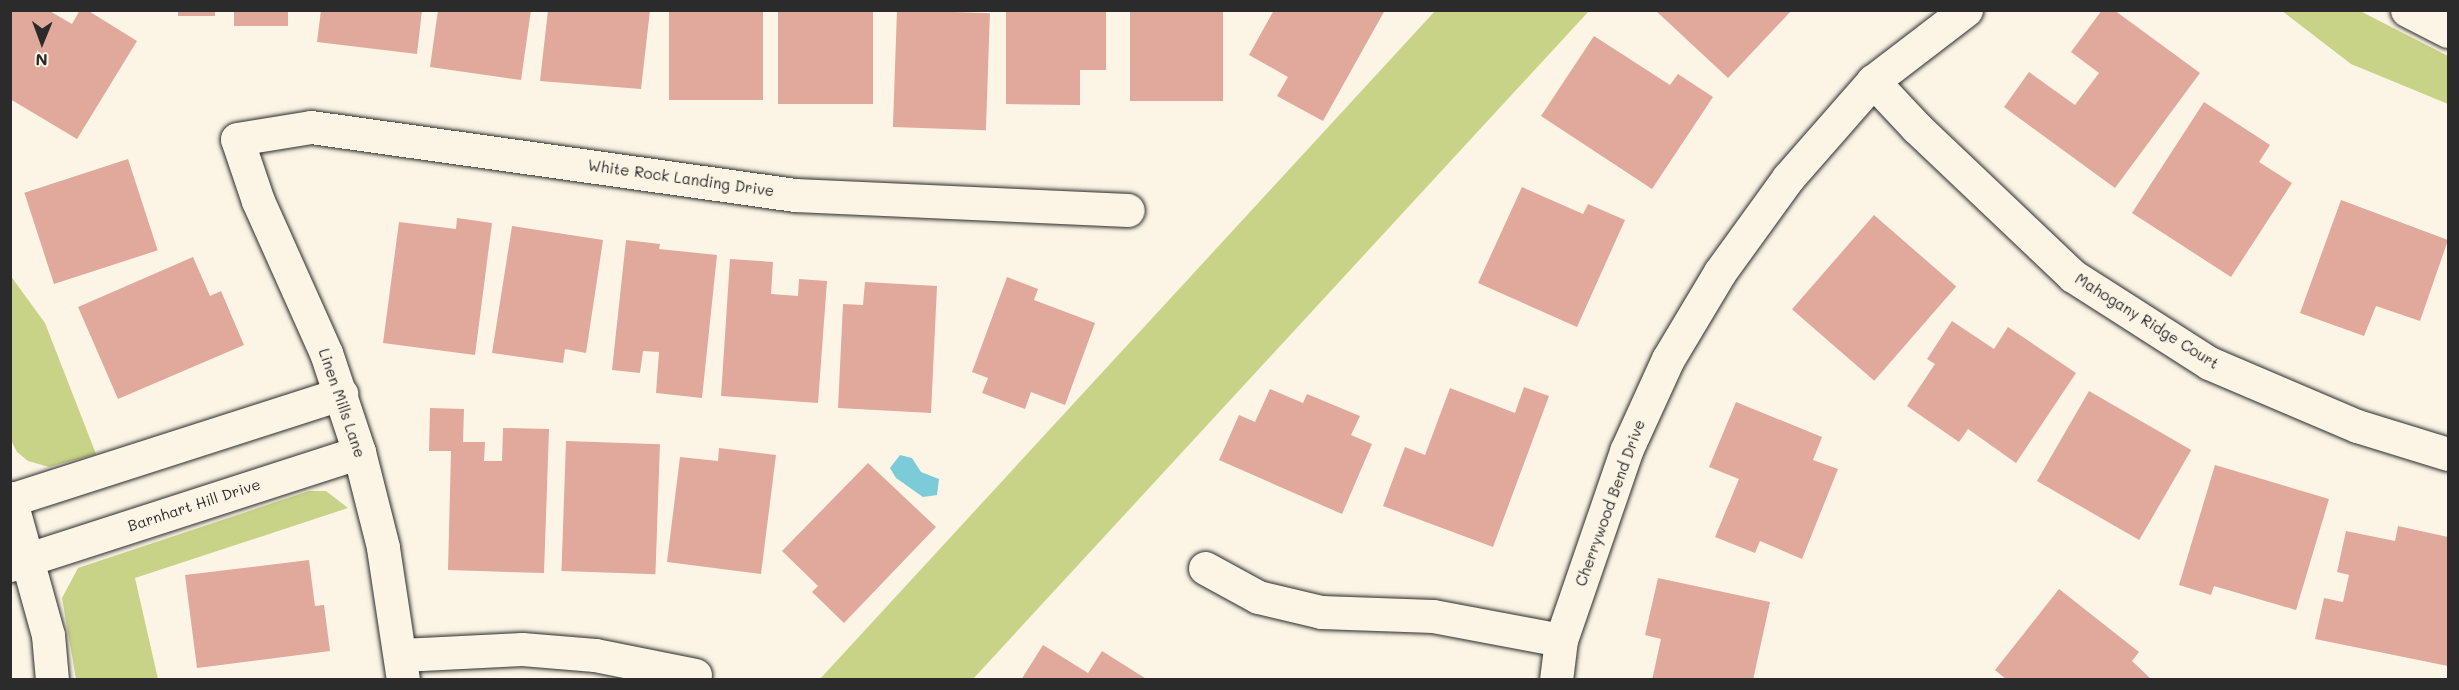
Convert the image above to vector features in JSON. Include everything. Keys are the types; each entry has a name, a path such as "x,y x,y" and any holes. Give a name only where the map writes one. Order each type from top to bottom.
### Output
{"street":[{"name":"Cherrywood Bend Drive","path":"1556,680 1562,640 1626,451 1668,358 1719,272 1782,188 1874,81 1966,10"},
{"path":"2406,10 2448,31"},
{"name":"Mahogany Ridge Court","path":"1874,81 1917,128 2073,276 2209,363 2357,426 2448,454"},
{"name":"White Rock Landing Drive","path":"237,139 311,127 795,195 1128,210"},
{"name":"Linen Mills Lane","path":"237,139 249,180 341,394 359,452 383,547 402,667"},
{"path":"52,680 48,635 20,561 11,500 341,394"},
{"name":"Barnhart Hill Drive","path":"20,561 359,452"},
{"path":"1204,568 1258,597 1321,612 1433,616 1562,640"},
{"path":"402,667 522,649 595,655 695,675"}],"green space":[{"path":"1435,11 1589,11 973,679 820,679"},
{"path":"2282,11 2360,11 2448,56 2448,104 2351,64"},
{"path":"10,275 45,323 96,454 49,467 28,461 17,452 10,438"},
{"path":"309,491 326,491 348,508 135,578 158,679 76,679 62,598 78,568"}],"water":[{"path":"900,455 912,458 921,472 939,479 937,495 923,497 896,478 890,468"}],"building":[{"path":"10,10 48,10 72,24 80,10 87,10 137,41 77,139 10,99"},
{"path":"178,10 215,10 215,16 178,16"},
{"path":"234,10 288,10 288,26 234,26"},
{"path":"321,10 422,10 417,54 317,42"},
{"path":"438,10 531,10 521,80 430,67"},
{"path":"548,10 650,10 641,89 540,81"},
{"path":"669,10 763,10 763,100 669,100"},
{"path":"778,10 873,10 873,104 778,104"},
{"path":"897,10 990,13 986,130 893,127"},
{"path":"1006,10 1106,10 1106,70 1080,70 1080,105 1006,104"},
{"path":"1130,10 1223,10 1223,101 1130,101"},
{"path":"1274,10 1385,10 1323,121 1277,96 1288,77 1249,55"},
{"path":"1655,10 1792,10 1728,78"},
{"path":"2102,10 2114,10 2200,73 2115,188 2004,107 2029,72 2075,105 2099,73 2071,52"},
{"path":"1594,36 1670,85 1678,74 1713,97 1652,189 1541,116"},
{"path":"2204,102 2270,145 2259,162 2292,183 2231,277 2132,213"},
{"path":"128,159 158,250 54,284 24,193"},
{"path":"1522,187 1583,214 1588,204 1625,220 1577,327 1478,283"},
{"path":"2341,200 2448,240 2420,321 2376,306 2364,336 2300,313"},
{"path":"1874,215 1956,287 1874,381 1792,309"},
{"path":"457,218 492,223 475,355 383,343 399,222 456,229"},
{"path":"512,226 603,240 586,353 565,349 563,363 492,353"},
{"path":"626,240 660,244 659,249 717,255 702,398 656,393 659,352 643,351 640,373 612,370"},
{"path":"193,257 210,296 221,291 244,345 118,399 78,307"},
{"path":"730,259 773,262 771,294 798,296 799,279 827,281 818,403 721,396"},
{"path":"1007,277 1038,289 1034,300 1095,323 1065,405 1031,392 1025,409 982,393 988,378 972,372"},
{"path":"865,282 937,286 931,413 838,408 843,304 863,305"},
{"path":"1952,321 1994,349 2008,327 2076,373 2016,463 1968,429 1959,442 1907,406 1935,364 1927,359"},
{"path":"1524,387 1549,396 1493,547 1383,506 1405,447 1425,455 1450,388 1515,413"},
{"path":"1270,389 1303,403 1307,394 1360,416 1351,435 1372,444 1342,514 1219,460 1239,415 1255,422"},
{"path":"2089,391 2191,450 2139,540 2037,481"},
{"path":"1736,402 1822,437 1813,460 1838,469 1802,559 1760,541 1755,553 1715,537 1739,479 1709,467"},
{"path":"430,408 464,409 463,442 485,442 484,461 502,461 503,428 549,429 544,573 448,570 451,451 429,451"},
{"path":"566,441 660,444 655,574 561,571"},
{"path":"719,448 776,455 761,574 667,562 680,457 718,461"},
{"path":"868,463 936,527 844,623 812,592 818,586 782,551"},
{"path":"2215,465 2329,499 2296,610 2214,586 2211,595 2179,585"},
{"path":"2398,526 2448,537 2448,666 2315,639 2324,598 2343,602 2349,575 2337,572 2346,531 2395,541"},
{"path":"309,560 315,606 324,605 330,651 197,668 185,575"},
{"path":"1658,578 1770,602 1753,680 1652,680 1661,639 1645,635"},
{"path":"2059,589 2139,652 2132,661 2152,680 2007,680 1995,670"},
{"path":"1043,645 1088,673 1102,651 1148,680 1021,680"}]}
